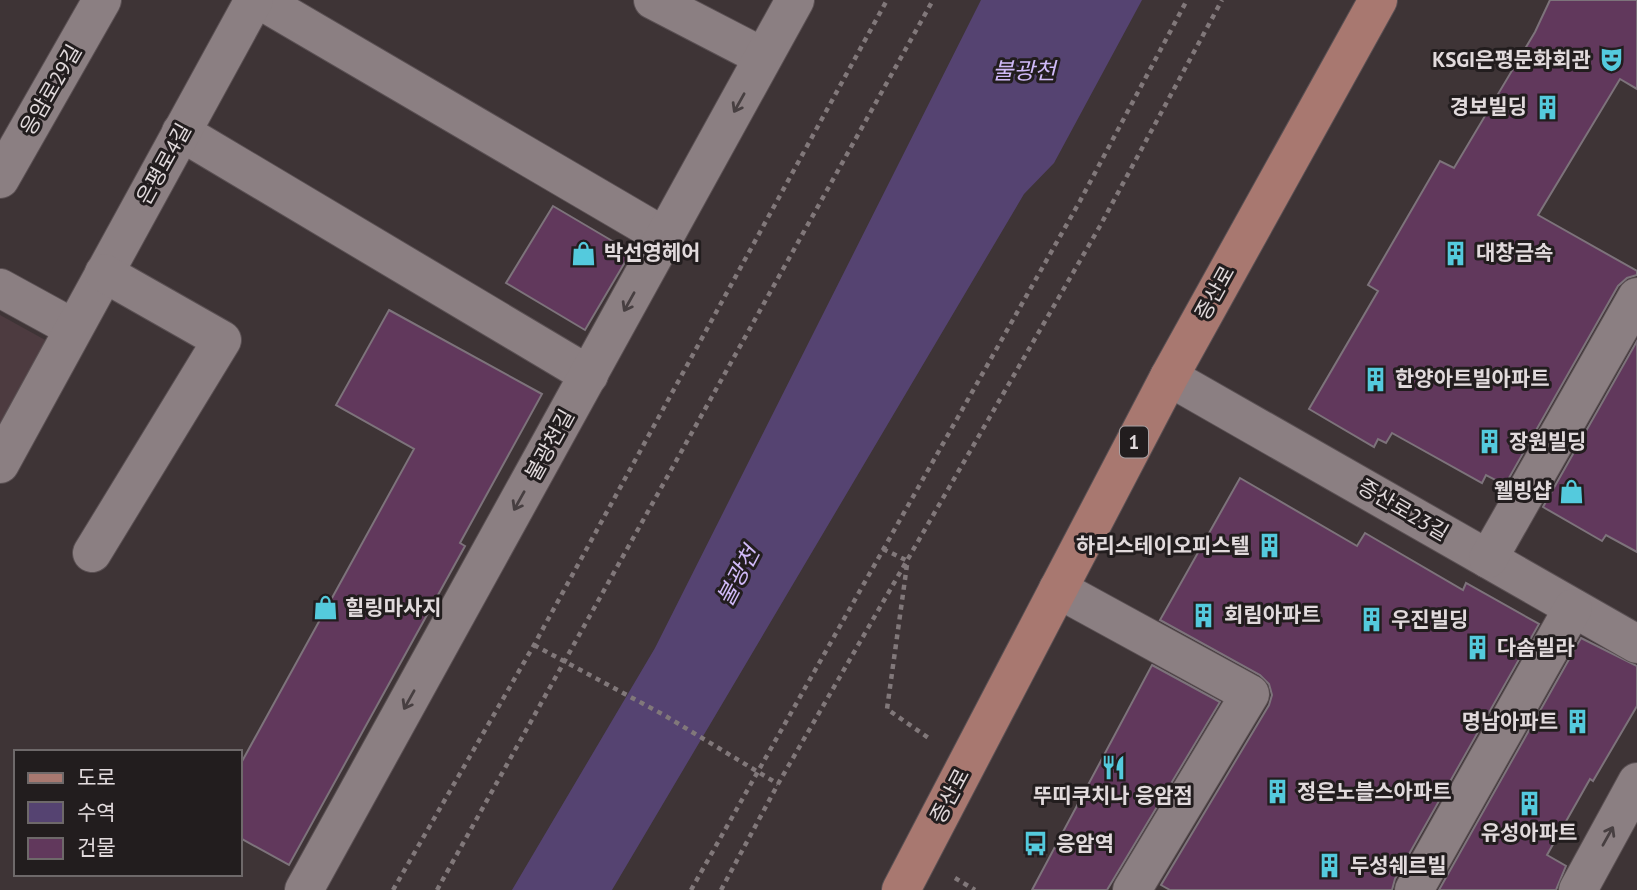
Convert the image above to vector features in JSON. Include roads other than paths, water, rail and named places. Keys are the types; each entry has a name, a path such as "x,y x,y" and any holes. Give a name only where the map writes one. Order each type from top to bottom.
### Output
{"main road":[{"name":"증산로","path":"901,890 1169,377 1378,0"}],"street":[{"name":"응암로29길","path":"0,179 102,0"},
{"name":"은평로4길","path":"0,464 254,0"},
{"path":"260,0 664,237"},
{"path":"653,0 764,57"},
{"name":"불광천길","path":"304,890 795,0"},
{"path":"181,132 589,375"},
{"path":"92,553 222,340 104,272"},
{"path":"0,288 73,328"},
{"path":"1488,559 1637,297"},
{"name":"증산로23길","path":"1169,377 1637,644"},
{"path":"1058,589 1250,694 1132,890"},
{"path":"1414,890 1573,608"},
{"path":"1578,890 1637,782"}],"water":[{"name":"불광천","path":"981,0 1142,0 1054,163 1024,194 612,890 512,890 655,648"}],"place":[{"name":"KSGI은평문화회관","path":"1611,60"},
{"name":"경보빌딩","path":"1547,107"},
{"name":"박선영헤어","path":"584,253"},
{"name":"대창금속","path":"1456,253"},
{"name":"한양아트빌아파트","path":"1375,379"},
{"name":"장원빌딩","path":"1489,442"},
{"name":"웰빙샵","path":"1572,491"},
{"name":"하리스테이오피스텔","path":"1270,546"},
{"name":"힐링마사지","path":"325,608"},
{"name":"회림아파트","path":"1204,615"},
{"name":"우진빌딩","path":"1371,620"},
{"name":"다솜빌라","path":"1477,648"},
{"name":"명남아파트","path":"1578,722"},
{"name":"뚜띠쿠치나 응암점","path":"1113,767"},
{"name":"정은노블스아파트","path":"1277,792"},
{"name":"유성아파트","path":"1529,804"},
{"name":"응암역","path":"1036,844"},
{"name":"두성쉐르빌","path":"1330,866"}]}
